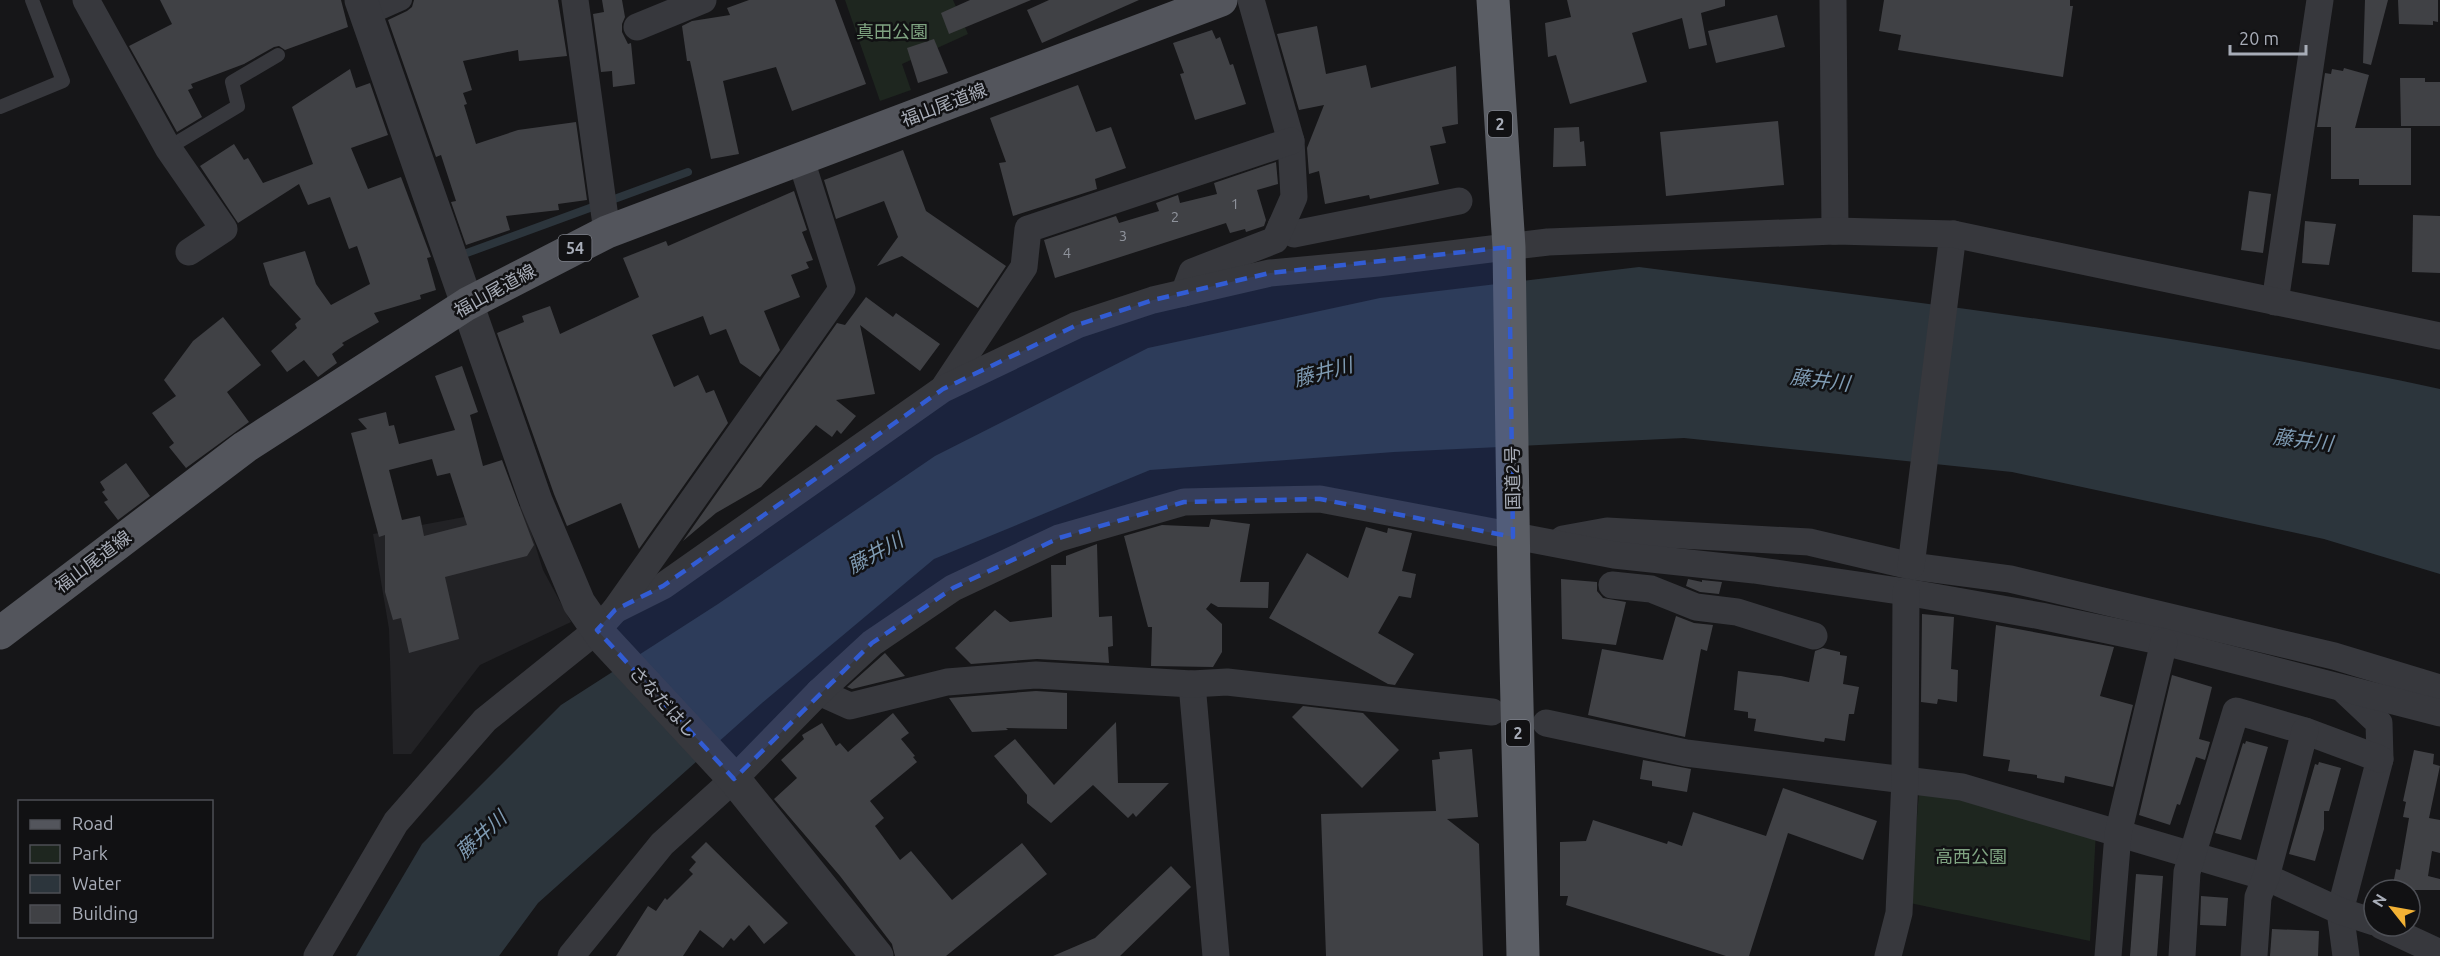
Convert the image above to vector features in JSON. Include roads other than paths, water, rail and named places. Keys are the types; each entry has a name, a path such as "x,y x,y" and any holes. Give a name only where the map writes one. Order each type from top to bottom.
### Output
{"highway":[{"name":"国道2号","path":"1493,0 1509,247 1523,956"}],"main road":[{"name":"福山尾道線","path":"0,633 246,447 467,304 607,232 1221,0"}],"street":[{"path":"86,0 168,148 224,229 189,252"},
{"path":"364,8 402,0"},
{"path":"575,0 607,232"},
{"path":"636,27 703,0"},
{"path":"1184,293 1192,272 1275,240 1294,196 1291,141 1251,0"},
{"path":"1833,0 1835,231"},
{"path":"2275,302 2320,0"},
{"name":"さなだはし","path":"364,8 536,501 579,603 605,626 728,772 877,956"},
{"path":"317,956 396,822 485,720 605,626 943,389 966,369 1024,267 1028,229 1291,141"},
{"path":"605,626 842,289 801,160"},
{"path":"1281,226 1294,234 1458,201"},
{"path":"966,369 1077,325 1153,300 1269,273 1378,263 1548,242 1835,231 1953,234 2440,336"},
{"path":"1888,956 1899,913 1905,779 1909,579 1953,234"},
{"path":"571,956 662,844 728,772 872,644 953,588 1059,538 1184,502 1320,499 1514,523 1549,542 1614,555 1754,570 1909,579 2010,579 2334,656 2440,688"},
{"path":"1549,542 1607,531 1809,543 1909,579 2041,616 2164,642 2440,713"},
{"path":"1648,558 1651,589"},
{"path":"1612,585 1651,589 1696,607 1737,612 1814,636"},
{"path":"2108,956 2118,834 2164,642"},
{"path":"2334,656 2340,687 2379,723 2380,759 2340,911 2346,956"},
{"path":"819,692 850,706 947,682 1036,675 1192,684 1227,682 1492,712"},
{"path":"1192,684 1216,956"},
{"path":"2182,956 2187,872 2236,711 2305,731 2380,759"},
{"path":"1546,723 1686,753 1962,787 2266,877 2340,911 2362,918"},
{"path":"2254,956 2258,897 2266,877 2305,731"},
{"path":"2408,938 2440,953"}],"lane":[{"path":"0,107 63,81 32,0"},
{"path":"168,148 238,106 232,82 278,55"}],"water":[{"name":"藤井川","path":"1639,267 2141,334 2440,389 2440,574 2324,539 2012,472 1684,438 1394,452 1150,470 934,559 762,703 538,903 499,956 356,956 422,844 561,705 718,604 935,456 1148,348 1380,298"}],"waterway":[{"path":"464,254 688,172"}],"park label":[{"name":"真田公園","path":"892,32"},
{"name":"高西公園","path":"1971,857"}]}
